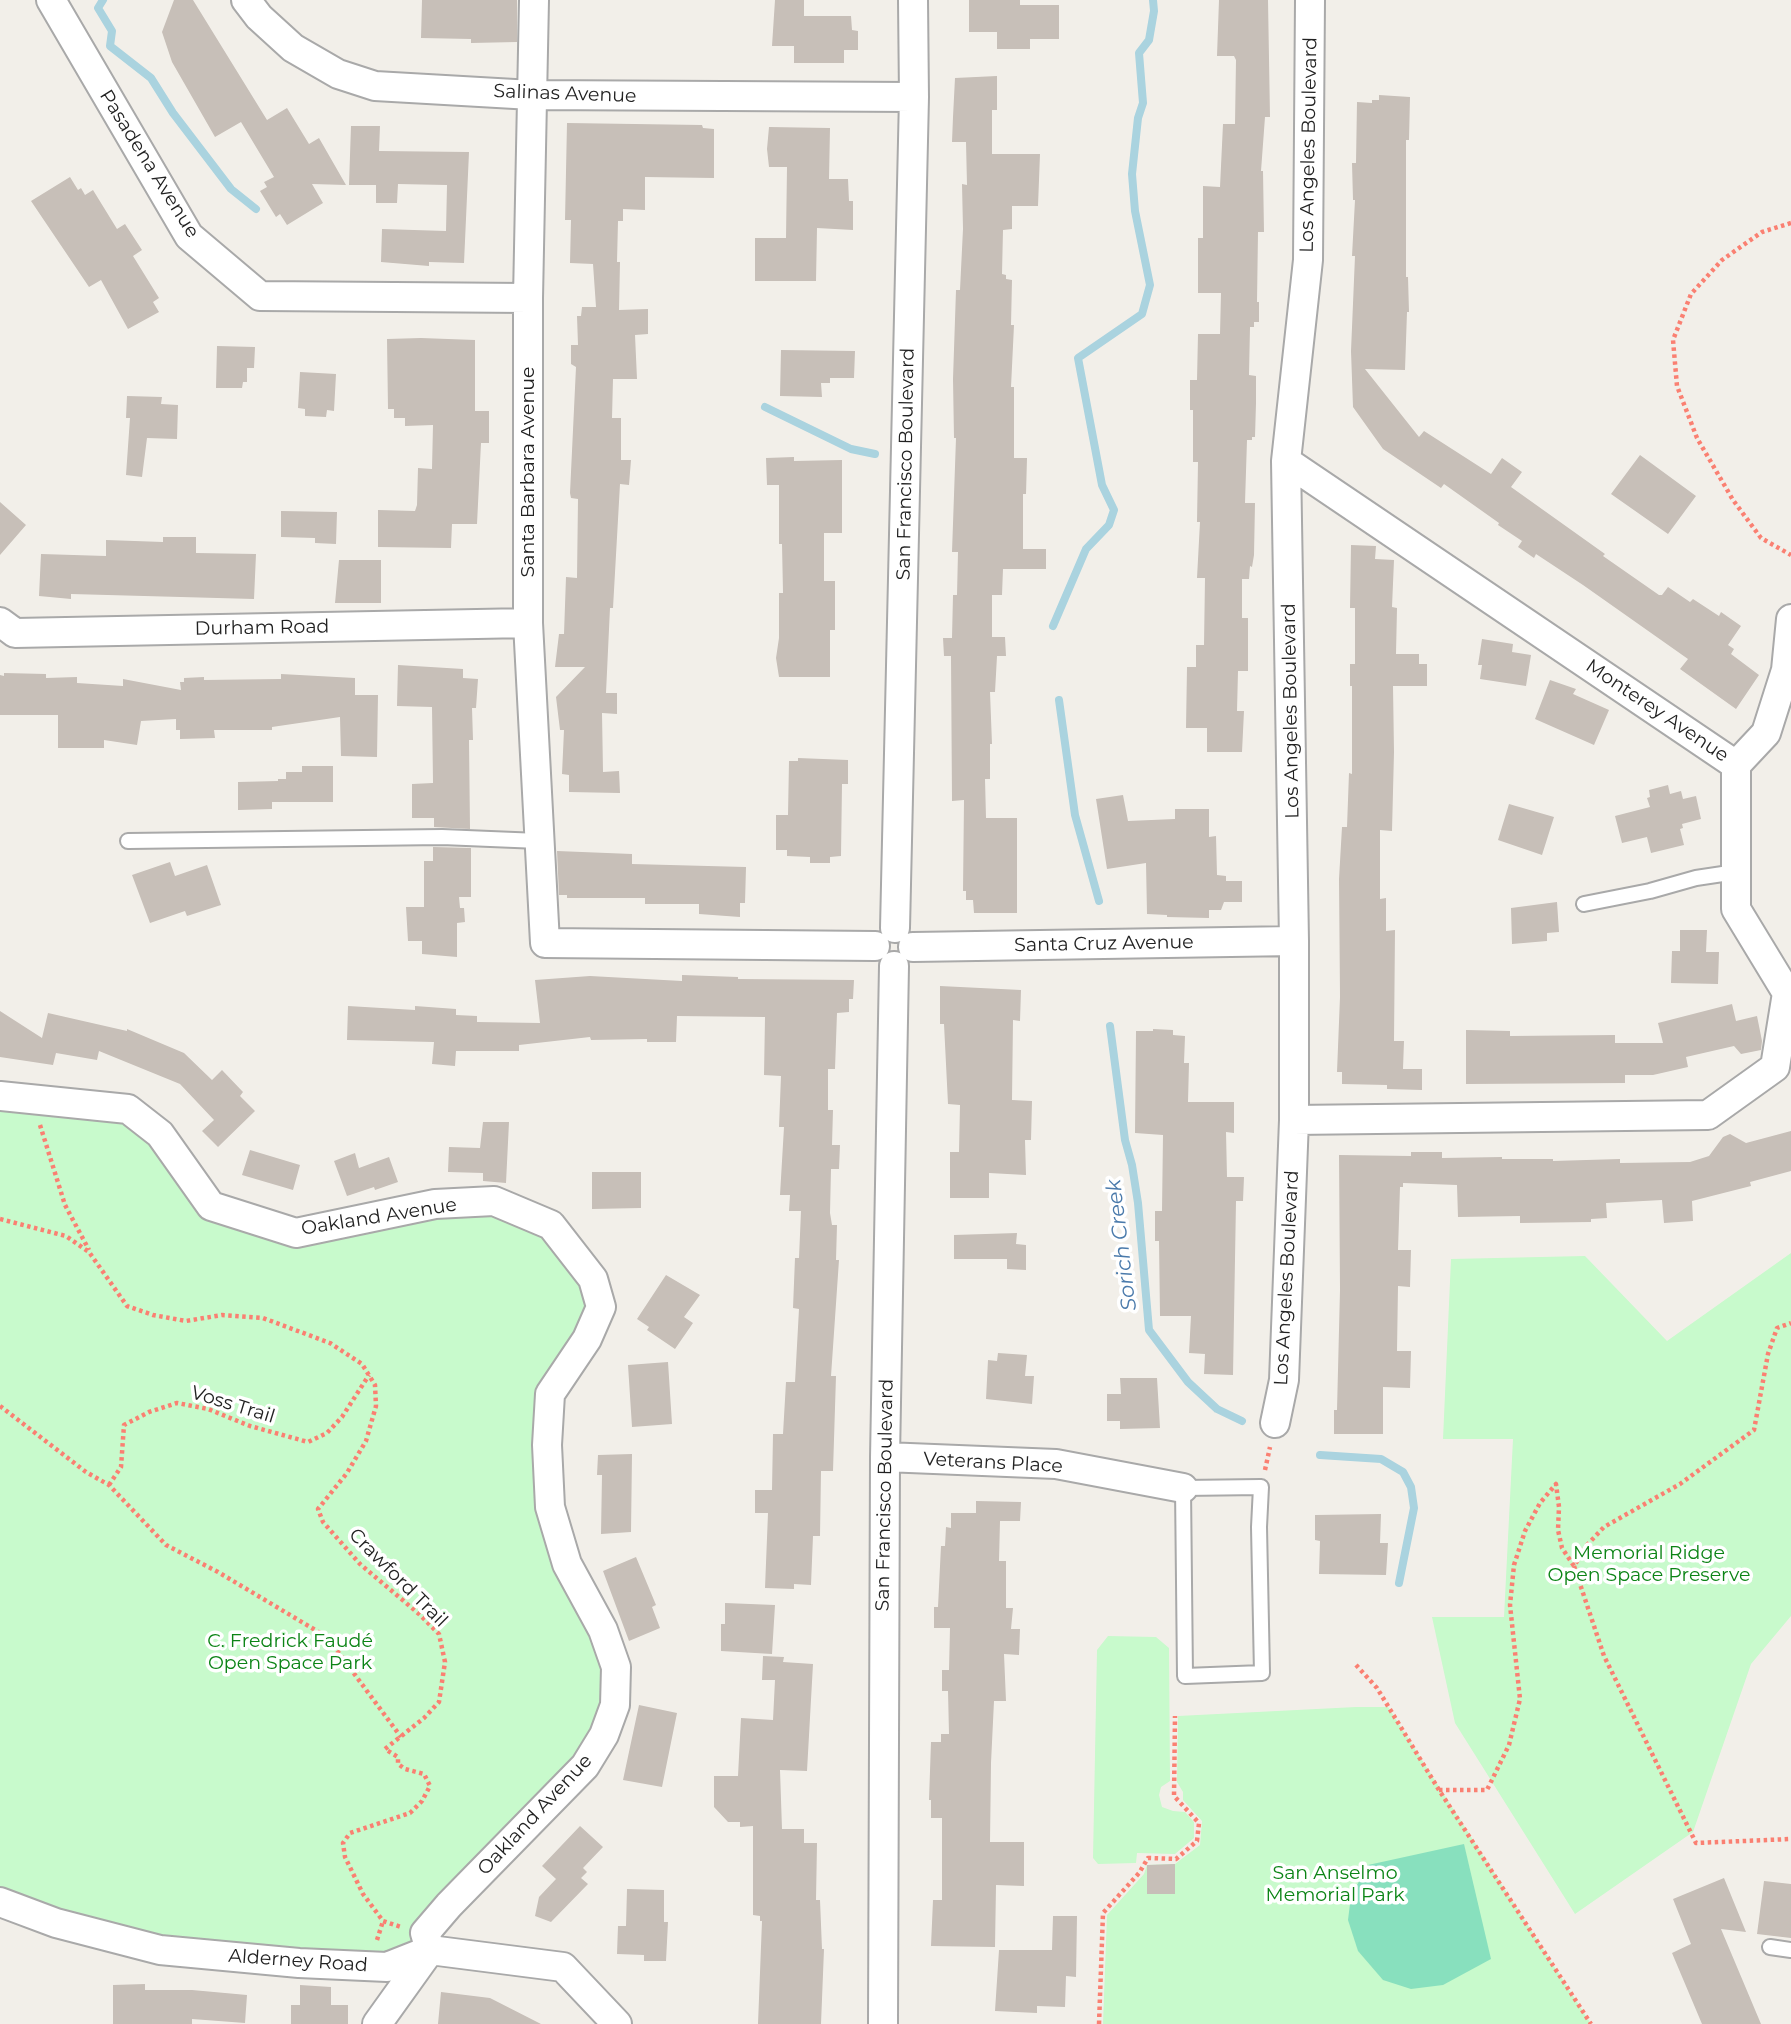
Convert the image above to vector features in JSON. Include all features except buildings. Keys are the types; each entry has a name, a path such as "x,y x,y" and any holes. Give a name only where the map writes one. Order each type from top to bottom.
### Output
{"street":[{"name":"Pasadena Avenue","path":"51,0 189,236 260,296 528,298"},
{"name":"Salinas Avenue","path":"246,0 259,18 293,48 338,74 375,86 532,96 914,97"},
{"name":"Santa Barbara Avenue","path":"534,0 528,298 528,623 545,943"},
{"name":"San Francisco Boulevard","path":"883,2024 885,1457 914,97 913,0"},
{"name":"Los Angeles Boulevard","path":"1275,1423 1284,1380 1294,1120 1294,941 1286,461 1308,260 1311,0"},
{"name":"Monterey Avenue","path":"1286,461 1736,765 1737,909 1787,993 1775,1067 1708,1115 1294,1120"},
{"path":"1736,765 1766,733 1786,670 1791,619"},
{"name":"Durham Road","path":"0,622 15,633 528,623"},
{"name":"Santa Cruz Avenue","path":"545,943 894,947 1294,941"},
{"name":"Oakland Avenue","path":"0,1096 128,1109 160,1134 211,1206 296,1233 435,1204 494,1201 551,1225 593,1279 601,1307 587,1339 550,1394 547,1457 550,1507 567,1564 603,1630 616,1667 615,1705 604,1735 585,1766 449,1905 377,2024"},
{"name":"Veterans Place","path":"885,1457 1056,1464 1183,1488"},
{"name":"Alderney Road","path":"0,1902 56,1923 160,1950 299,1963 387,1967 428,1941 563,1967 617,2024"}],"lane":[{"path":"128,841 442,837 539,841"},
{"path":"1584,904 1650,891 1696,878 1736,872"},
{"path":"1261,1487 1259,1527 1262,1673 1185,1675 1183,1488 1261,1487"},
{"path":"1770,1947 1791,1950"}],"path":[{"path":"1791,223 1762,232 1722,260 1691,295 1672,340 1677,386 1697,438 1733,499 1761,538 1791,555"},
{"path":"37,1100 40,1125 65,1205 89,1252 127,1306 153,1315 186,1321 222,1315 263,1318 330,1343 362,1364 369,1375"},
{"path":"0,1219 66,1236 89,1252"},
{"path":"1574,1566 1587,1545 1604,1527 1680,1484 1754,1430 1768,1354 1777,1328 1791,1323"},
{"name":"Voss Trail","path":"109,1485 121,1467 124,1425 149,1412 177,1403 208,1409 250,1426 308,1442 327,1433 342,1417 369,1375"},
{"name":"Crawford Trail","path":"369,1375 375,1385 376,1406 366,1441 347,1473 318,1509 323,1522 360,1564 439,1634 445,1662 439,1702 401,1737"},
{"path":"0,1406 86,1472 109,1485 166,1545 218,1572 327,1637 401,1737 385,1749 398,1757 398,1764 405,1769 424,1774 430,1786 410,1813 350,1833 343,1843 345,1857 363,1894 383,1921 428,1941"},
{"path":"1261,1487 1275,1423"},
{"path":"1439,1790 1487,1790 1509,1745 1520,1699 1510,1605 1514,1564 1525,1531 1540,1503 1556,1483 1558,1530 1562,1548 1574,1566 1604,1656 1696,1843 1791,1839"},
{"path":"1356,1665 1377,1688 1439,1790 1591,2024"},
{"path":"1099,2024 1103,1913 1139,1873 1148,1858 1176,1858 1197,1841 1199,1823 1174,1796 1175,1716"}],"green space":[{"name":"C. Fredrick Faudé Open Space Park","path":"0,1096 128,1109 211,1206 296,1232 435,1204 551,1225 601,1307 550,1394 550,1507 603,1630 604,1735 425,1933 387,1967 160,1950 0,1891"},
{"name":"Memorial Ridge Open Space Preserve","path":"1791,1253 1791,1616 1751,1664 1693,1832 1575,1914 1455,1723 1432,1617 1504,1617 1513,1439 1443,1439 1451,1259 1585,1256 1667,1341"},
{"path":"1108,1636 1156,1637 1169,1648 1170,1781 1161,1787 1159,1795 1162,1807 1185,1812 1194,1822 1194,1838 1175,1854 1137,1853 1136,1863 1098,1864 1093,1858 1097,1650"},
{"name":"San Anselmo Memorial Park","path":"1388,1707 1591,2024 1103,2024 1107,1915 1144,1874 1147,1865 1175,1864 1200,1845 1202,1821 1183,1800 1183,1792 1177,1782 1178,1716"},
{"path":"1464,1844 1491,1959 1443,1985 1411,1989 1383,1980 1358,1951 1348,1920 1351,1896 1368,1865"}],"waterway":[{"path":"103,0 98,8 112,31 110,46 151,78 173,113 231,189 256,209"},
{"name":"Sorich Creek","path":"1053,626 1086,549 1109,525 1114,510 1102,485 1078,358 1142,314 1150,285 1135,211 1132,174 1138,118 1143,103 1139,53 1149,40 1153,0"},
{"path":"765,407 851,449 875,454"},
{"name":"Sorich Creek","path":"1059,700 1075,815 1099,901"},
{"name":"Sorich Creek","path":"1110,1026 1125,1140 1138,1203 1149,1330 1188,1382 1217,1409 1242,1421"},
{"name":"Sorich Creek","path":"1320,1455 1381,1459 1403,1472 1411,1487 1414,1508 1399,1583"}]}
